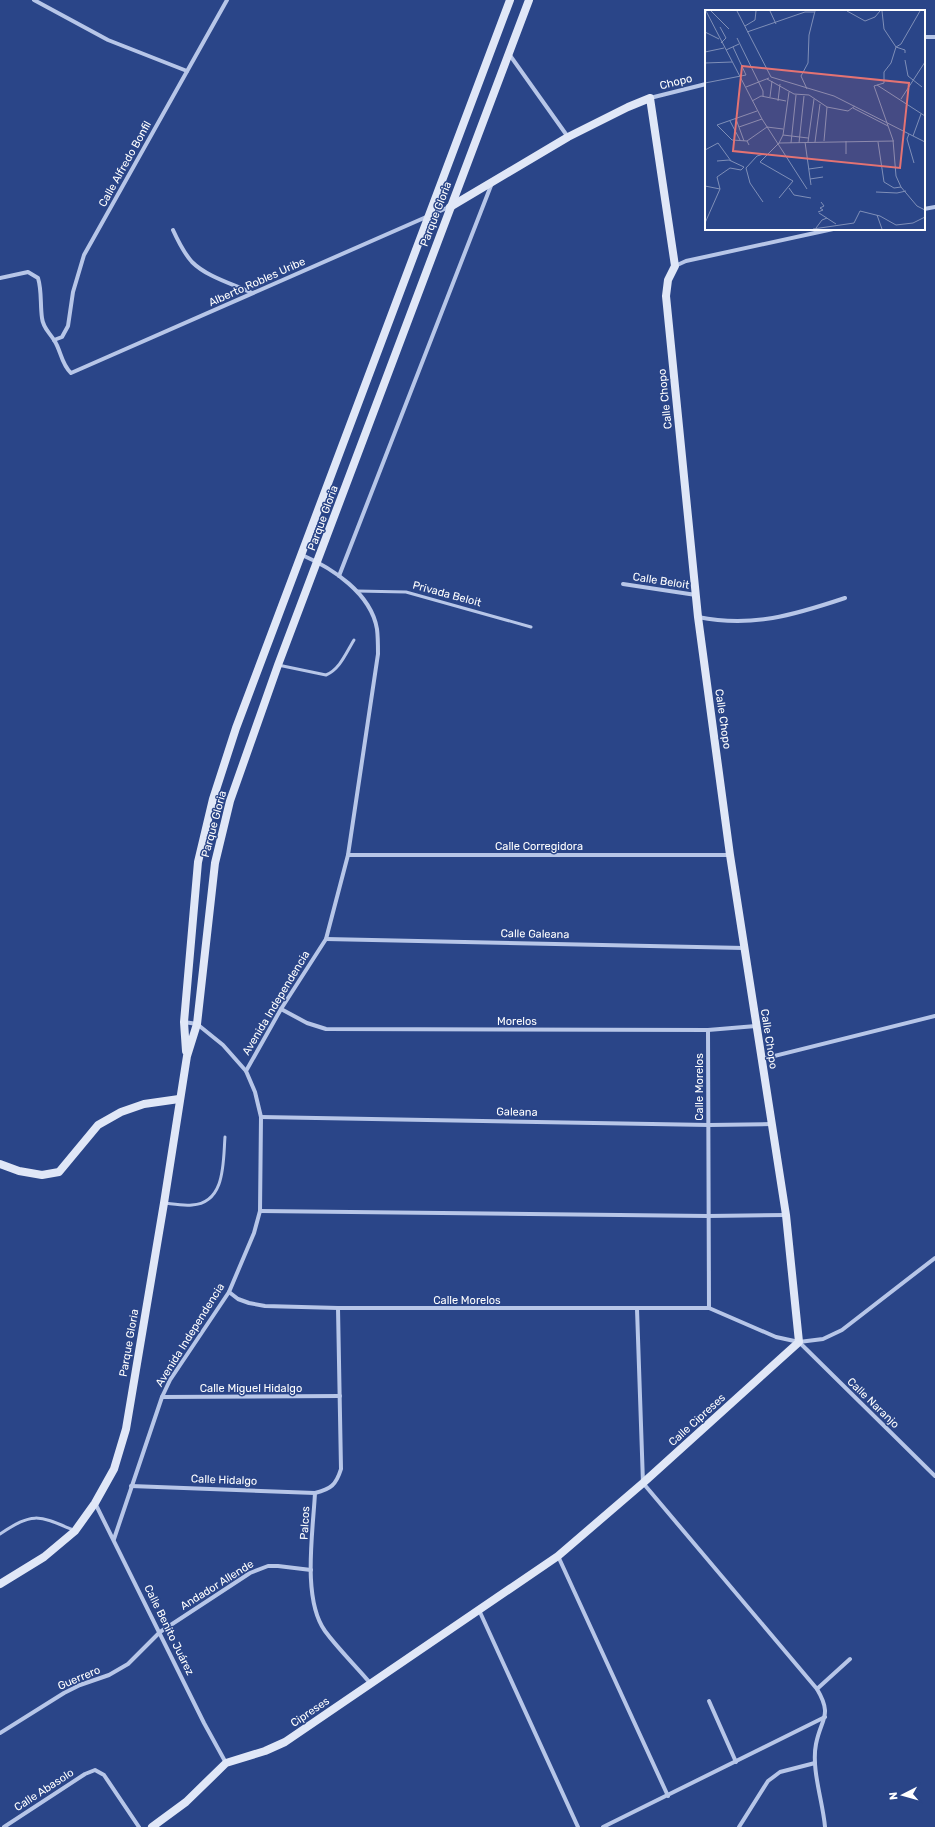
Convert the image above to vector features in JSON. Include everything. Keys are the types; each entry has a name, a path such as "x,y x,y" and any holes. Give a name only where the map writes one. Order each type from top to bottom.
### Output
{"main road":[{"name":"Parque Gloria","path":"186,1056 184,1022 198,862 213,799 236,728 510,0"},
{"name":"Parque Gloria","path":"0,1584 44,1557 75,1531 95,1504 114,1469 126,1429 164,1203 186,1056 197,1024 215,863 230,802 278,665 529,0"},
{"path":"450,207 493,180 568,137 628,107 650,98 675,266"},
{"name":"Calle Chopo","path":"675,266 668,280 666,296 698,617 730,855 786,1215 799,1342"},
{"path":"0,1164 18,1170 42,1175 60,1172 98,1125 121,1112 144,1104 179,1098"},
{"name":"Calle Cipreses","path":"479,1610 558,1556 643,1483 799,1342"},
{"name":"Cipreses","path":"152,1827 186,1802 226,1763 265,1751 285,1742 479,1610"}],"street":[{"path":"34,0 108,40 187,71"},
{"name":"Calle Alfredo Bonfil","path":"54,340 62,337 68,326 73,292 84,255 227,0"},
{"path":"509,54 568,137"},
{"name":"Chopo","path":"650,98 705,84"},
{"path":"339,576 493,180"},
{"name":"Alberto Robles Uribe","path":"54,340 66,368 71,373 450,207"},
{"path":"925,209 935,207"},
{"path":"173,230 184,252 193,263 204,271 252,293"},
{"path":"675,266 686,261 828,230"},
{"path":"0,278 28,272 38,278 41,290 42,320 46,331 54,340"},
{"name":"Avenida Independencia","path":"114,1539 162,1397 170,1380 229,1292 254,1233 260,1211 261,1117 256,1092 246,1071 281,1009 326,939 348,855 378,654 377,628 370,609 356,591 339,576 318,562 302,555"},
{"name":"Calle Beloit","path":"623,584 696,595"},
{"path":"698,617 733,622 771,619 845,598"},
{"name":"Calle Corregidora","path":"348,855 730,855"},
{"name":"Calle Galeana","path":"326,939 744,948"},
{"name":"Morelos","path":"281,1009 307,1023 326,1029 708,1030 756,1026"},
{"path":"761,1059 935,1016"},
{"path":"184,1022 197,1024 223,1045 246,1071"},
{"name":"Calle Morelos","path":"708,1030 709,1308"},
{"name":"Galeana","path":"261,1117 709,1125 772,1124"},
{"path":"260,1211 708,1216 786,1215"},
{"path":"799,1342 823,1339 842,1330 935,1258"},
{"name":"Calle Morelos","path":"229,1292 238,1299 249,1304 265,1306 338,1308 709,1308 776,1337 799,1342"},
{"name":"Palcos","path":"338,1308 341,1469 337,1481 328,1490 315,1493 311,1592 316,1613 324,1630 372,1684"},
{"path":"637,1309 643,1483 816,1689 825,1702 825,1717 816,1744 815,1763 825,1827"},
{"name":"Calle Naranjo","path":"799,1342 935,1476"},
{"name":"Calle Miguel Hidalgo","path":"162,1397 340,1396"},
{"name":"Calle Hidalgo","path":"131,1486 315,1493"},
{"name":"Calle Benito Juárez","path":"95,1504 114,1539 204,1723 226,1763"},
{"path":"558,1556 668,1796"},
{"name":"Andador Allende","path":"160,1632 259,1569 278,1566 311,1570"},
{"path":"479,1610 578,1827"},
{"name":"Guerrero","path":"0,1733 64,1693 80,1685 109,1675 128,1664 160,1632"},
{"path":"816,1689 850,1659"},
{"path":"708,1701 736,1762"},
{"path":"603,1827 825,1717"},
{"path":"739,1827 768,1781 780,1772 815,1763"},
{"name":"Calle Abasolo","path":"4,1827 85,1774 95,1770 104,1775 139,1827"}],"lane":[{"name":"Privada Beloit","path":"356,591 406,592 532,627"},
{"path":"278,665 326,675 337,668 354,640"},
{"path":"164,1203 193,1205 206,1202 216,1192 221,1179 225,1137"},
{"path":"0,1534 21,1521 37,1517 47,1519 75,1531"}]}
